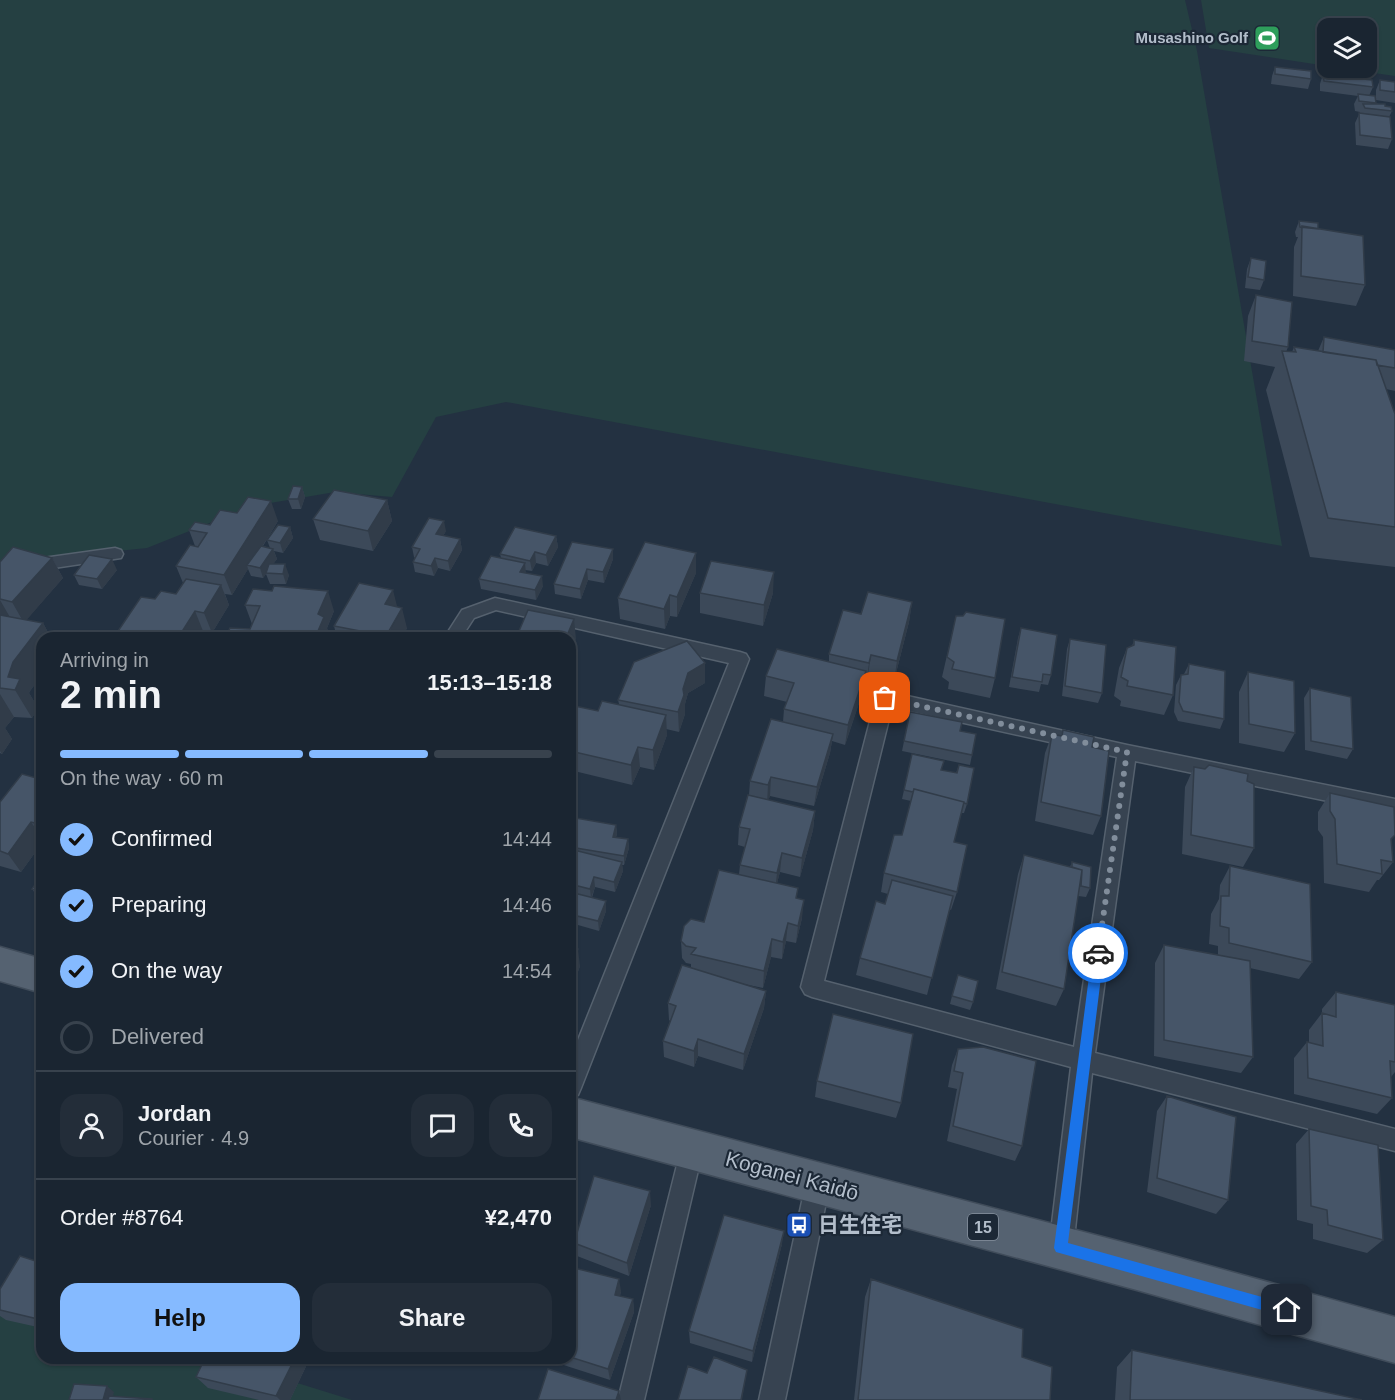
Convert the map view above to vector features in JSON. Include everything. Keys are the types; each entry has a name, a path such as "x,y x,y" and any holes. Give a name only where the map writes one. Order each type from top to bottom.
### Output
{"main road":[{"path":"0,964 36,974"},
{"name":"Koganei Kaidō","path":"576,1119 1395,1340"}],"lane":[{"path":"0,570 115,554"},
{"path":"456,632 468,614 495,604 740,659 576,1073"},
{"path":"1395,807 1127,752 885,698 812,987 1083,1060 1395,1140"},
{"path":"1061,1248 1083,1060 1127,752"},
{"path":"631,1400 692,1149"},
{"path":"772,1400 818,1183"}],"green space":[{"path":"0,0 1185,0 1197,51 1282,546 506,402 436,417 392,497 335,492 252,506 147,548 0,563"},
{"name":"Musashino Golf","path":"1201,0 1395,0 1395,76 1377,73 1377,18 1317,18 1317,64 1209,48"},
{"path":"0,1289 36,1300 36,1364 236,1364 352,1400 0,1400"}],"building":[{"path":"1275,67 1311,71 1311,79 1275,74"},
{"path":"1324,78 1356,78 1372,80 1373,87 1324,81"},
{"path":"1380,80 1395,82 1395,92 1380,90"},
{"path":"1358,94 1375,96 1376,103 1359,101"},
{"path":"1363,104 1385,104 1391,107 1392,111 1365,108"},
{"path":"1359,113 1390,117 1392,139 1360,135"},
{"path":"1299,221 1318,223 1318,229 1300,227"},
{"path":"1302,226 1363,236 1365,285 1301,276"},
{"path":"1251,258 1266,261 1264,280 1248,277"},
{"path":"1256,295 1292,302 1288,347 1252,341"},
{"path":"1324,337 1395,350 1395,368 1377,365 1376,360 1323,352"},
{"path":"1294,347 1376,360 1395,414 1395,527 1328,518 1282,351 1296,352"},
{"path":"293,486 302,487 298,499 288,499"},
{"path":"334,490 387,500 368,531 313,519"},
{"path":"248,497 271,501 224,575 176,566 190,545 198,547 207,533 189,530 195,522 210,525 220,510 237,513"},
{"path":"429,518 444,521 436,534 460,539 448,561 435,558 431,566 413,562 420,549 412,547"},
{"path":"278,525 290,527 280,543 267,540"},
{"path":"515,527 556,536 546,555 535,552 530,561 500,554"},
{"path":"572,542 613,549 603,572 587,569 580,589 554,584"},
{"path":"645,542 696,553 677,597 670,595 664,609 618,598"},
{"path":"261,546 273,549 260,568 247,565"},
{"path":"13,547 52,558 12,602 0,599 0,562"},
{"path":"89,555 112,559 97,579 74,575"},
{"path":"491,556 525,563 520,572 542,576 535,590 479,579"},
{"path":"711,561 774,572 764,605 700,593"},
{"path":"269,564 285,564 283,574 266,573"},
{"path":"186,579 221,585 204,613 195,611 182,632 117,632 141,597 155,599 161,591 176,594"},
{"path":"359,583 393,590 385,604 402,608 388,632 365,632 334,626"},
{"path":"274,586 328,591 318,614 324,617 318,632 228,632 230,628 250,629 260,606 245,605 253,589 272,591"},
{"path":"868,592 912,602 897,661 871,655 869,663 829,654 843,610 861,614"},
{"path":"528,610 574,619 569,632 519,632"},
{"path":"966,612 1005,619 995,678 952,669 954,662 947,657 956,616 963,616"},
{"path":"0,615 43,623 13,662 8,677 20,679 15,690 0,688"},
{"path":"1021,628 1057,635 1051,675 1043,674 1042,682 1012,677"},
{"path":"1070,639 1106,645 1102,693 1065,686"},
{"path":"1134,640 1176,647 1173,695 1127,686 1128,681 1121,677 1127,648 1134,645"},
{"path":"687,641 705,663 688,673 678,712 618,700 634,662"},
{"path":"777,649 866,671 848,725 784,709 794,683 766,676"},
{"path":"1189,664 1225,671 1224,719 1183,711 1179,702 1181,675 1188,674"},
{"path":"1248,672 1294,681 1295,733 1249,724"},
{"path":"1310,688 1351,697 1353,749 1311,741"},
{"path":"602,701 666,715 653,750 638,747 631,765 576,752 576,706 598,711"},
{"path":"910,712 962,722 960,731 976,734 972,755 904,741"},
{"path":"771,719 833,734 817,787 771,777 768,785 750,781"},
{"path":"1063,730 1094,737 1092,747 1109,751 1101,816 1041,802 1052,734 1062,736"},
{"path":"912,754 944,761 941,770 957,773 959,765 974,768 967,804 914,789 913,792 904,790"},
{"path":"1209,765 1248,774 1247,781 1254,784 1254,848 1191,835 1194,767 1205,769"},
{"path":"22,774 36,778 36,823 31,822 8,854 0,851 0,802"},
{"path":"914,789 964,802 954,842 967,845 957,892 884,873 894,835 902,835"},
{"path":"1330,793 1394,807 1395,835 1391,839 1393,862 1381,860 1382,874 1337,864 1335,819 1330,811"},
{"path":"748,795 815,811 802,858 782,853 777,873 740,865 750,829 739,827"},
{"path":"576,818 616,825 613,837 628,839 624,856 576,848"},
{"path":"576,850 622,862 614,882 594,877 590,889 576,886"},
{"path":"1024,855 1082,870 1064,989 1002,972"},
{"path":"1072,862 1091,867 1090,888 1081,886 1082,870 1072,867"},
{"path":"1230,866 1310,884 1312,962 1229,943 1229,928 1220,926 1221,896 1229,896"},
{"path":"719,870 798,888 796,898 804,900 798,926 788,923 783,942 772,939 764,971 691,954 696,948 686,946 681,941 684,926 691,919 704,922"},
{"path":"892,880 953,896 932,978 860,958 876,901 885,904"},
{"path":"576,894 606,901 598,921 577,916 576,919"},
{"path":"1164,945 1250,961 1253,1057 1164,1040"},
{"path":"682,965 766,991 744,1054 698,1039 694,1051 663,1041 676,1006 668,1003"},
{"path":"958,975 978,981 973,1002 952,996"},
{"path":"1336,992 1395,1005 1395,1062 1390,1061 1392,1098 1308,1078 1307,1042 1323,1046 1322,1013 1336,1017"},
{"path":"833,1014 913,1034 901,1103 817,1081"},
{"path":"983,1047 1036,1061 1022,1146 953,1126 963,1073 954,1071 958,1049"},
{"path":"1167,1096 1236,1117 1228,1200 1157,1178"},
{"path":"1309,1129 1378,1145 1383,1240 1328,1225 1327,1210 1311,1206"},
{"path":"594,1176 650,1191 627,1263 576,1244 576,1236"},
{"path":"724,1215 784,1231 753,1351 689,1331"},
{"path":"20,1256 36,1261 36,1319 0,1310 0,1289"},
{"path":"576,1268 619,1279 615,1295 633,1299 608,1369 576,1359"},
{"path":"871,1279 1023,1329 1022,1357 1052,1367 1050,1400 858,1400"},
{"path":"1132,1350 1362,1400 1130,1400"},
{"path":"714,1357 747,1370 741,1400 678,1400 688,1366 707,1373"},
{"path":"202,1364 292,1364 276,1396 196,1377"},
{"path":"548,1369 619,1391 616,1400 538,1400"},
{"path":"74,1384 107,1386 103,1400 69,1400"},
{"path":"109,1396 152,1399 152,1400 108,1400"}],"way so far":[{"path":"885,698 1127,752 1098,953"}],"place":[{"name":"Musashino Golf","path":"1267,38"},
{"name":"日生住宅","path":"799,1225"}],"route":[{"path":"1098,953 1061,1248 1287,1310"}]}
